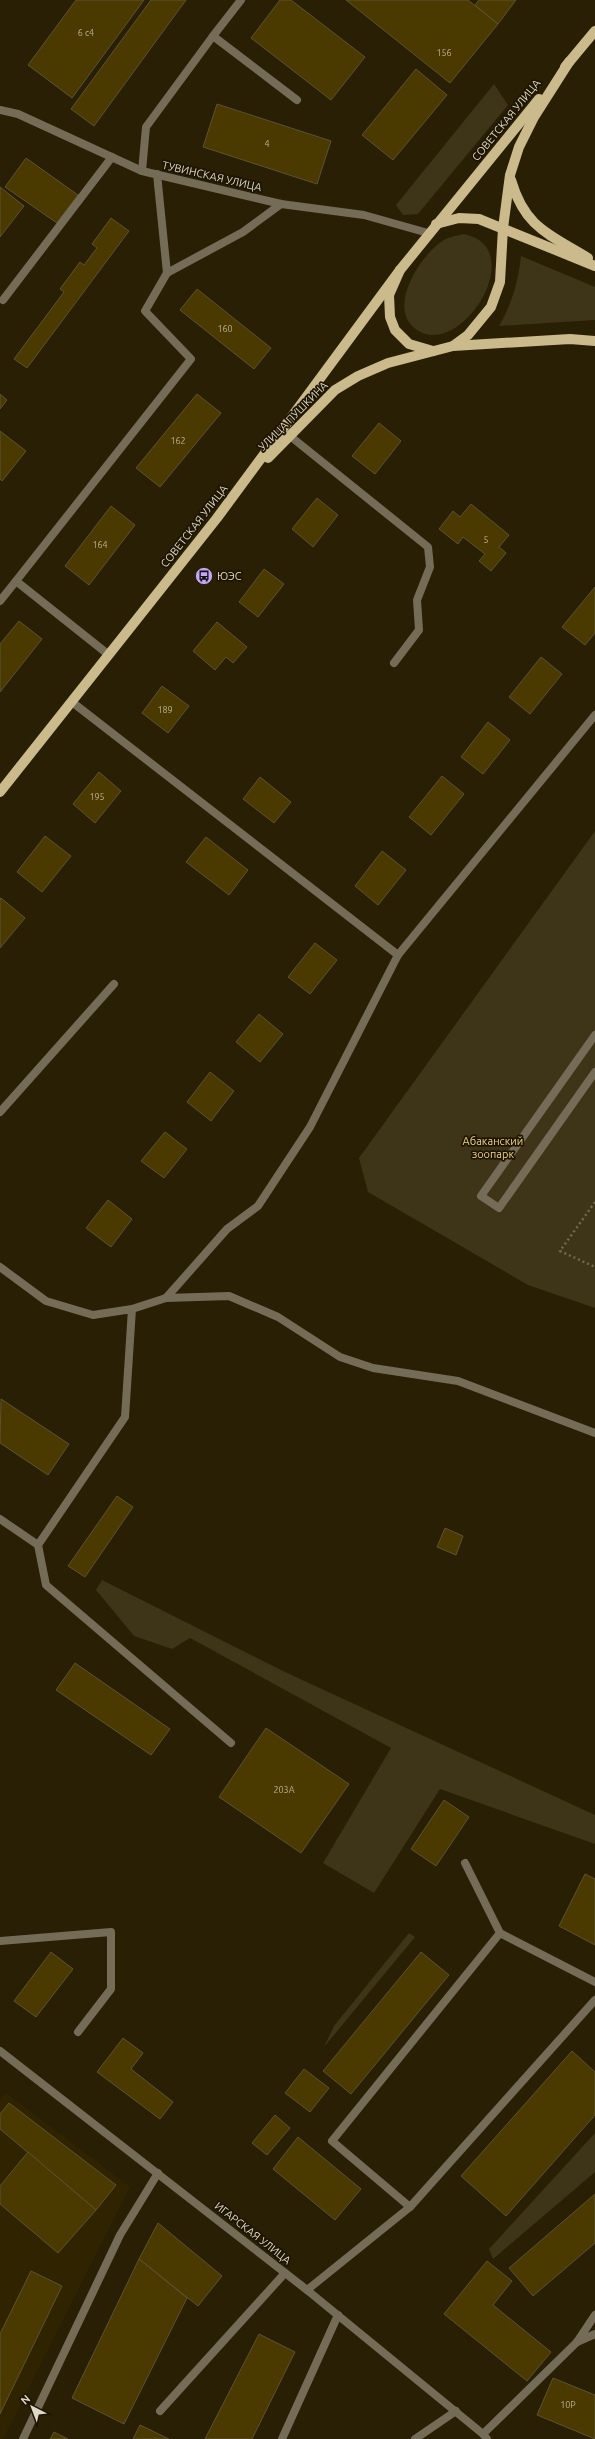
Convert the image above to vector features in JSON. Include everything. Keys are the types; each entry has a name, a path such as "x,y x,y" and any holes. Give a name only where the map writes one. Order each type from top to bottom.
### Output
{"main road":[{"name":"СОВЕТСКАЯ УЛИЦА","path":"436,224 595,32"},
{"path":"453,346 468,335 491,307 500,282 503,228 510,175 519,147 534,117 569,62"},
{"path":"510,175 517,201 530,219 539,228 595,262"},
{"path":"595,266 479,219 459,218 436,224 400,270 389,295 390,317 395,330 410,344 434,351 453,346 570,339 595,341"},
{"name":"СОВЕТСКАЯ УЛИЦА","path":"0,792 243,484 400,270"},
{"name":"УЛИЦА ПУШКИНА","path":"243,484 335,390 358,376 388,363 434,351"}],"street":[{"path":"142,171 146,127 241,0"},
{"path":"214,36 297,100"},
{"name":"ТУВИНСКАЯ УЛИЦА","path":"0,110 18,114 142,171 281,204 364,215 428,233"},
{"path":"3,300 112,157"},
{"path":"157,174 167,273"},
{"path":"0,601 191,359 145,311 167,273 243,232 281,204"},
{"path":"290,436 428,547 430,567 417,600 419,630 394,663"},
{"path":"16,581 109,655"},
{"path":"72,702 398,955"},
{"path":"166,1298 227,1229 258,1206 310,1127 398,955 595,715"},
{"path":"0,1112 114,984"},
{"path":"595,1035 481,1196 499,1208 595,1072"},
{"path":"0,1267 46,1301 93,1315 132,1308 166,1298 229,1296 278,1317 340,1357 373,1368 458,1381 595,1433"},
{"path":"38,1545 125,1417 132,1308"},
{"path":"0,1519 38,1545 46,1585 231,1743"},
{"path":"465,1863 500,1933 595,1982"},
{"path":"0,1941 111,1932 111,1990 78,2032"},
{"path":"410,2207 332,2141 500,1933"},
{"path":"307,2290 410,2207 595,2000"},
{"name":"ИГАРСКАЯ УЛИЦА","path":"1,2053 158,2173 307,2290 485,2436"},
{"path":"23,2439 120,2235 158,2173"},
{"path":"160,2411 285,2273"},
{"path":"282,2439 338,2315"},
{"path":"485,2436 576,2342 595,2315"},
{"path":"576,2342 595,2334"},
{"path":"415,2439 456,2411"}],"path":[{"path":"595,1202 560,1251 595,1267"}],"shaded area":[{"path":"6,2093 130,2187 3,2439 0,2439 0,2099"}],"green space":[{"path":"494,84 508,105 418,214 403,215 396,205"},
{"path":"464,234 483,243 491,259 490,278 482,298 469,316 452,330 434,335 417,330 408,321 405,310 405,297 409,284 416,271 432,249 446,239"},
{"path":"521,256 595,287 595,320 499,326 508,309 514,292"},
{"name":"Абаканский зоопарк","path":"595,831 595,1308 528,1285 368,1192 359,1158"},
{"path":"102,1580 285,1672 595,1815 595,1844 440,1789 374,1893 323,1863 391,1748 190,1638 172,1649 134,1636 96,1590"},
{"path":"409,1933 415,1937 324,2047 334,2026"},
{"path":"595,2133 595,2172 493,2259 489,2249"}],"building":[{"path":"76,0 144,0 72,98 28,65"},
{"path":"151,0 186,0 94,126 71,109"},
{"path":"280,0 291,0 365,57 331,100 251,38"},
{"path":"346,0 468,0 498,24 450,83"},
{"path":"479,0 516,0 498,24 475,5"},
{"path":"416,69 447,95 393,160 362,135"},
{"path":"217,104 331,141 317,184 203,147"},
{"path":"26,158 78,195 57,223 5,187"},
{"path":"0,187 24,206 0,237"},
{"path":"111,218 129,231 27,368 14,359 64,292 60,289 80,262 84,265 97,248 92,244"},
{"path":"197,289 271,348 254,369 180,310"},
{"path":"0,394 7,400 0,409"},
{"path":"197,394 221,413 160,487 136,468"},
{"path":"379,423 401,441 375,474 352,456"},
{"path":"0,431 26,451 2,481 0,479"},
{"path":"317,498 338,515 313,547 292,529"},
{"path":"471,504 509,535 499,547 506,553 491,571 479,561 485,554 463,537 458,544 439,529 453,511 460,517"},
{"path":"111,506 135,525 89,585 65,566"},
{"path":"264,569 284,584 258,617 239,602"},
{"path":"595,587 595,633 585,645 562,627"},
{"path":"19,621 42,639 0,692 0,644"},
{"path":"217,622 247,647 233,663 226,657 215,670 193,651"},
{"path":"541,657 562,674 530,714 509,697"},
{"path":"162,686 189,706 168,733 142,713"},
{"path":"488,722 510,740 483,774 461,757"},
{"path":"99,772 121,791 95,823 73,804"},
{"path":"442,776 464,794 431,835 409,817"},
{"path":"260,777 291,802 274,823 243,799"},
{"path":"45,836 71,856 42,892 17,872"},
{"path":"206,837 248,870 229,895 186,862"},
{"path":"382,851 406,870 378,905 355,886"},
{"path":"1,898 25,918 0,948 0,899"},
{"path":"315,943 337,960 310,994 288,977"},
{"path":"259,1014 283,1034 260,1062 236,1042"},
{"path":"210,1072 234,1091 211,1121 187,1102"},
{"path":"165,1132 187,1149 164,1178 141,1161"},
{"path":"108,1200 132,1219 111,1247 86,1228"},
{"path":"1,1399 69,1444 48,1475 0,1443"},
{"path":"117,1496 133,1507 85,1577 68,1566"},
{"path":"445,1528 463,1536 456,1555 437,1547"},
{"path":"75,1663 170,1729 151,1755 56,1690"},
{"path":"266,1728 349,1784 301,1853 219,1797"},
{"path":"444,1800 469,1817 436,1866 411,1849"},
{"path":"585,1874 595,1879 595,1945 559,1926"},
{"path":"51,1952 73,1969 36,2017 14,2001"},
{"path":"421,1952 449,1975 351,2094 323,2071"},
{"path":"123,2038 143,2053 131,2069 173,2102 160,2119 97,2072"},
{"path":"572,2051 595,2072 595,2115 506,2216 461,2176"},
{"path":"304,2069 329,2088 310,2112 285,2093"},
{"path":"9,2103 116,2185 96,2210 0,2129 0,2114"},
{"path":"275,2115 290,2128 267,2155 252,2143"},
{"path":"298,2137 361,2189 335,2220 273,2169"},
{"path":"28,2152 96,2210 58,2253 0,2204 0,2186"},
{"path":"595,2194 595,2243 533,2296 509,2268"},
{"path":"158,2223 222,2276 198,2306 139,2259"},
{"path":"139,2259 187,2298 124,2424 72,2398"},
{"path":"487,2261 512,2281 493,2305 551,2352 527,2381 444,2314"},
{"path":"31,2271 62,2286 0,2414 0,2334"},
{"path":"259,2334 295,2352 252,2439 205,2439"},
{"path":"553,2378 595,2395 595,2439 537,2415"},
{"path":"140,2425 169,2439 133,2439"},
{"path":"54,2432 68,2439 50,2439"}],"place":[{"name":"ЮЭС","path":"204,576"}]}
